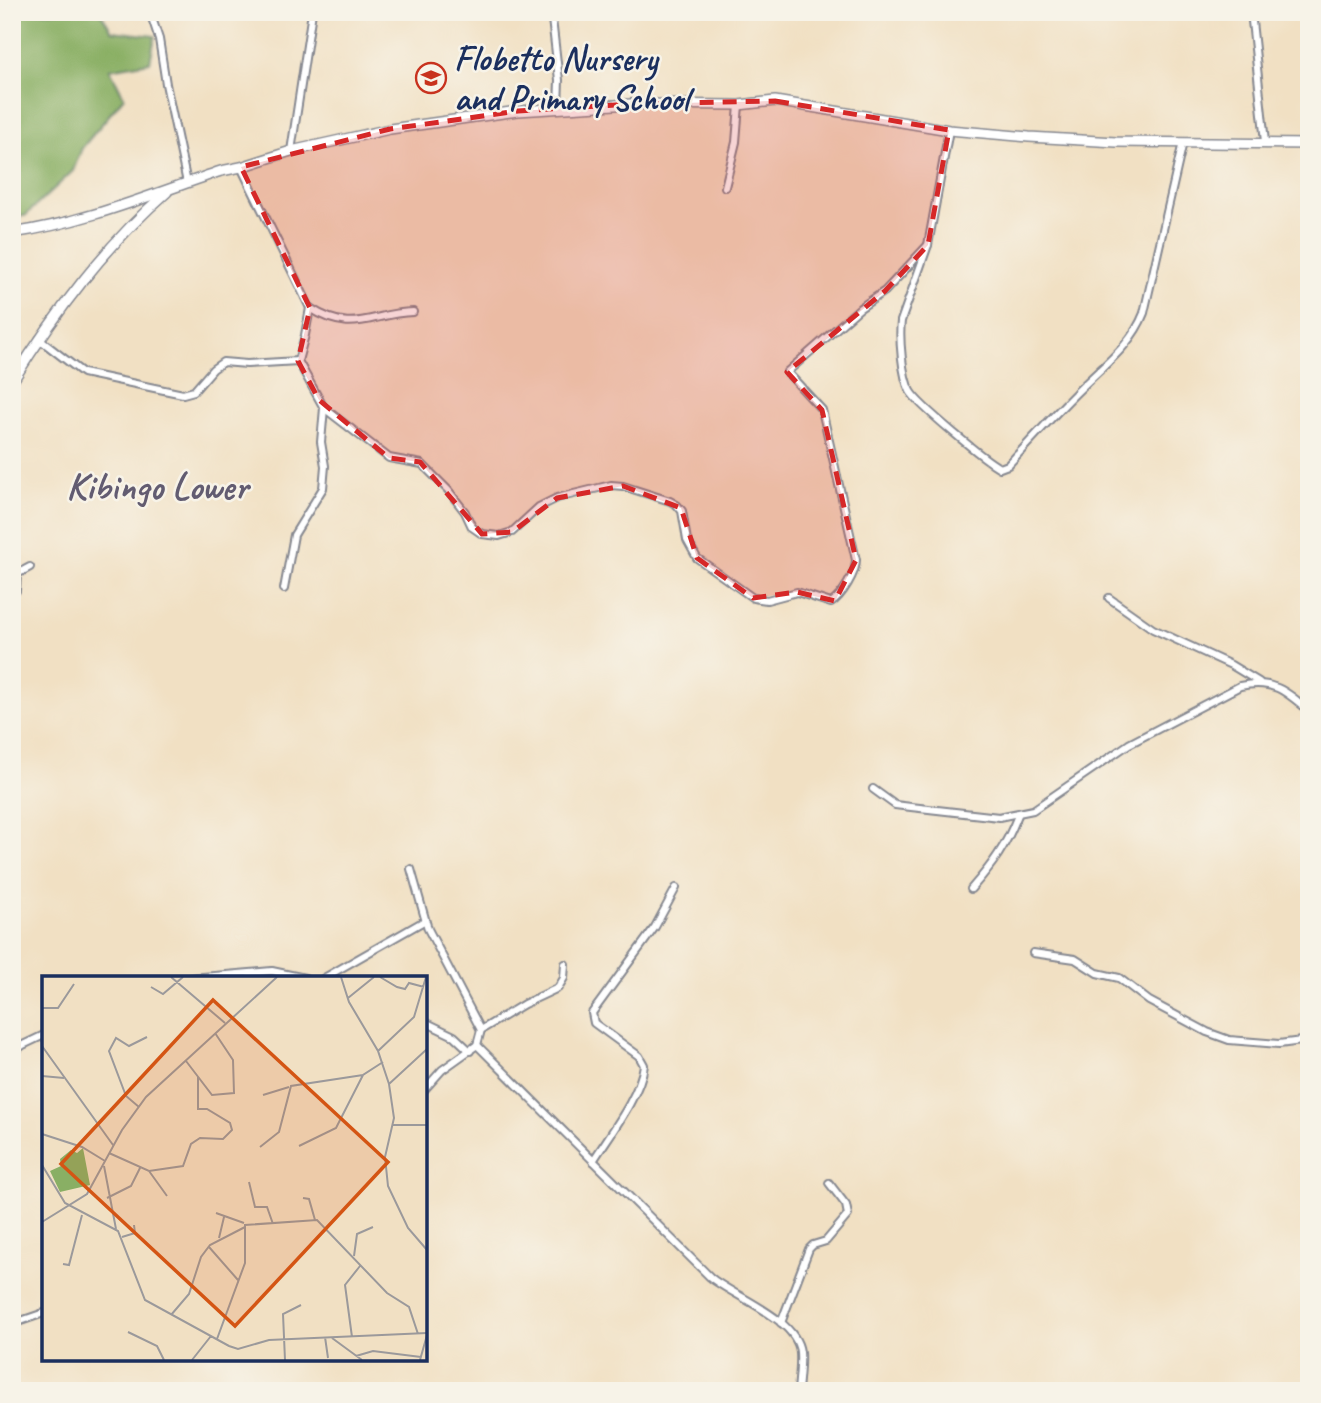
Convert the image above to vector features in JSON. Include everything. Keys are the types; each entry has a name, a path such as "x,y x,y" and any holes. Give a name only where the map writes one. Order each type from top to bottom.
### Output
{"main road":[{"path":"12,233 37,230 75,220 221,171 291,151 390,129 558,108 631,104 739,105 775,101 949,130 1116,142 1309,144"},
{"path":"12,382 72,293 111,246 172,188"}],"street":[{"path":"150,12 159,39 187,183"},
{"path":"291,151 312,12"},
{"path":"553,12 559,80 558,108"},
{"path":"1251,12 1265,142"},
{"path":"725,187 736,142 739,105"},
{"path":"949,130 928,245 906,304 900,331 908,387 918,401 981,456 997,466 1004,467 1073,395 1131,340 1139,327 1183,142"},
{"path":"242,167 310,308 298,361 324,408 388,458 422,464 448,490 472,527 482,534 505,535 512,532 539,507 557,498 611,485 624,486 677,505 682,511 687,540 697,558 753,598 767,600 797,592 833,603 853,572 856,559 822,410 786,372 860,308 885,291 928,245"},
{"path":"310,308 331,320 348,322 370,321 394,313 413,312"},
{"path":"39,339 83,373 183,394 194,391 213,369 223,362 247,364 298,361"},
{"path":"284,589 294,536 323,488 325,466 321,442 324,408"},
{"path":"12,594 16,591 17,574 30,567"},
{"path":"1109,598 1153,629 1231,665 1259,682 1287,692 1309,711"},
{"path":"873,789 895,805 999,817 1018,815 1033,810 1129,744 1240,686 1259,682"},
{"path":"971,889 992,866 1007,843 1018,815"},
{"path":"411,869 424,921 481,1030 477,1045 442,1070 427,1087"},
{"path":"593,1161 619,1120 638,1084 644,1065 639,1056 594,1023 592,1013 655,927 676,888"},
{"path":"328,976 424,921"},
{"path":"1033,953 1075,959 1097,973 1119,978 1149,1001 1228,1041 1279,1044 1309,1040"},
{"path":"481,1030 524,1004 558,988 564,978 565,964"},
{"path":"235,975 271,971 295,976"},
{"path":"427,1023 454,1036 470,1051"},
{"path":"12,1053 42,1036"},
{"path":"477,1045 710,1277 781,1323 794,1337 800,1351 798,1391"},
{"path":"781,1323 809,1250 813,1245 826,1241 848,1214 846,1205 829,1183"},
{"path":"12,1324 42,1314"}],"highlighted area":[{"path":"775,101 949,130 928,245 885,291 787,372 822,410 856,560 835,601 797,592 753,598 697,558 681,508 623,486 557,498 512,532 482,534 420,462 389,458 319,400 298,361 310,308 241,167 390,129 518,111 631,104"}],"green space":[{"path":"12,12 100,12 112,31 155,36 150,62 110,69 124,97 82,148 73,171 25,216 12,216"}],"place":[{"name":"Flobetto Nursery and Primary School","path":"431,78"}],"district":[{"name":"Kibingo Lower","path":"157,486"}]}
